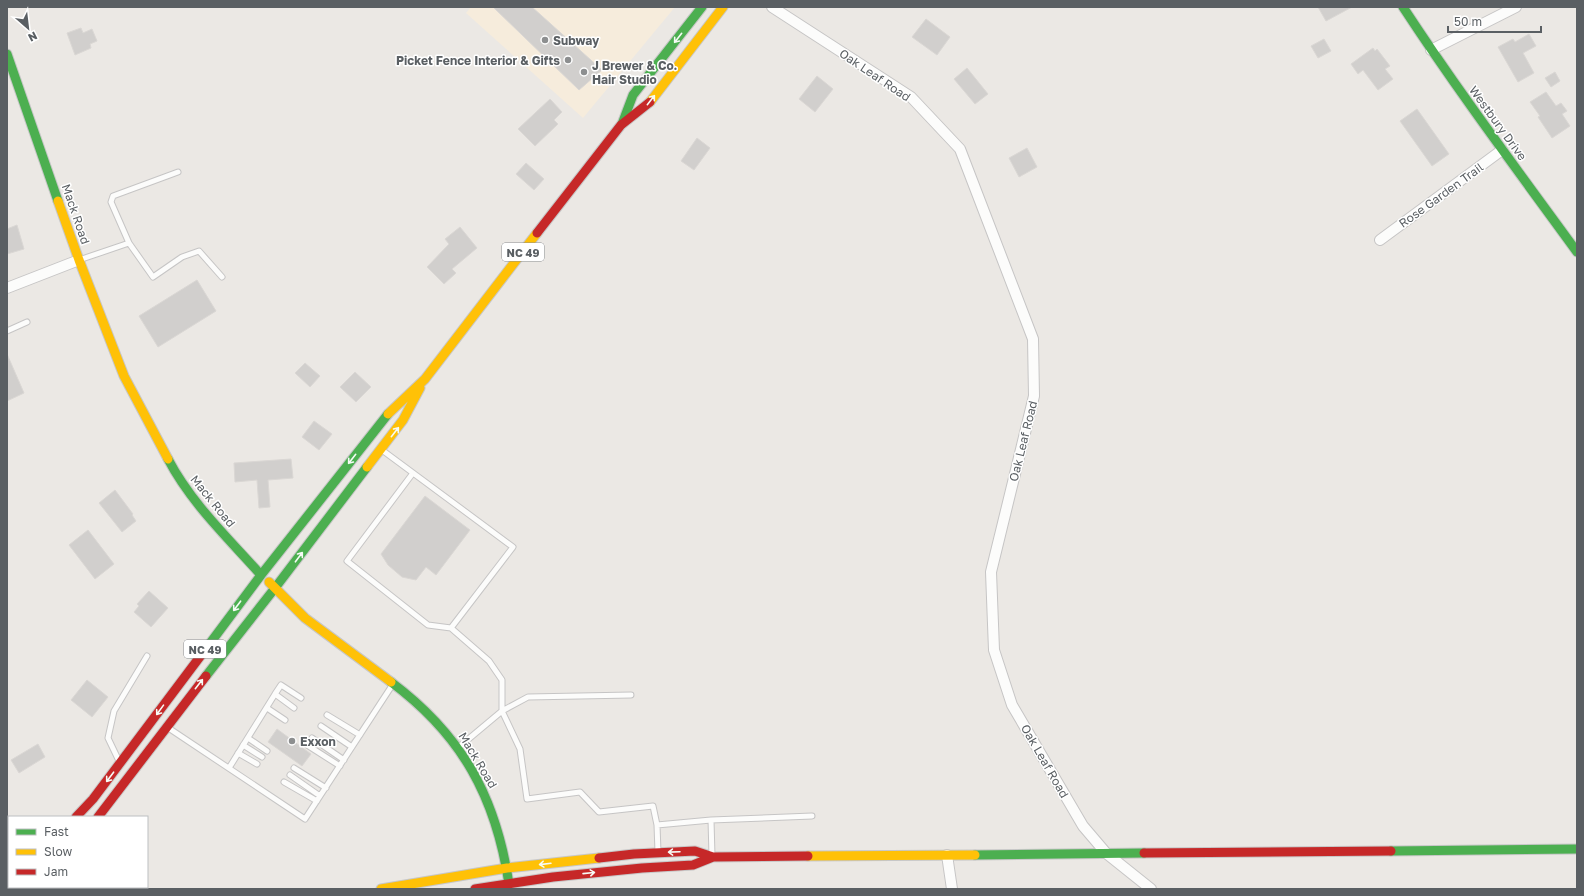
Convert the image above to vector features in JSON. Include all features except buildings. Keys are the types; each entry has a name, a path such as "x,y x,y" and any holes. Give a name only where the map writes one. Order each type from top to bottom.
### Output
{"main road":[{"name":"NC 49","path":"621,125 634,95 702,7"},
{"name":"NC 49","path":"77,816 93,800 261,574 390,412 425,378 621,125 646,105 722,7"},
{"name":"Westbury Drive","path":"1403,7 1431,50 1502,150 1577,252"},
{"name":"Mack Road","path":"7,54 79,260 124,376 172,469 200,507 261,574 305,618 394,684 432,717 458,747 476,777 492,809 507,868 509,886"},
{"name":"NC 49","path":"99,816 117,794 166,726 381,450 403,420 425,378"},
{"path":"87,816 90,811 93,800"},
{"path":"381,889 507,868 658,852 695,851 712,857 1577,849"},
{"path":"475,889 509,886 594,873 693,865 712,857"}],"street":[{"name":"Oak Leaf Road","path":"772,7 911,97 960,149 1033,339 1034,396 991,572 994,650 1012,705 1083,826 1106,853 1151,889"},
{"path":"1431,50 1516,7"},
{"name":"Rose Garden Trail","path":"1380,240 1502,150"},
{"path":"7,288 79,260"},
{"path":"947,855 952,889"}],"lane":[{"path":"178,172 113,196 111,202 129,243 154,277 182,257 199,250 222,277"},
{"path":"79,260 129,243"},
{"path":"7,331 27,322"},
{"path":"381,450 513,547 451,628"},
{"path":"413,474 347,561 428,625 451,628 489,661 502,680 502,711 520,749 527,799 580,792 600,812 653,806 658,852"},
{"path":"120,763 108,738 114,711 147,656"},
{"path":"166,726 305,819 394,684"},
{"path":"229,768 282,685 301,698"},
{"path":"275,694 294,708"},
{"path":"458,747 502,711 528,697 631,694"},
{"path":"267,708 285,720"},
{"path":"327,715 360,735"},
{"path":"320,726 352,747"},
{"path":"248,738 267,751"},
{"path":"312,738 344,760"},
{"path":"243,745 262,757"},
{"path":"307,745 340,766"},
{"path":"238,753 257,764"},
{"path":"294,768 326,788"},
{"path":"290,775 320,796"},
{"path":"284,782 317,801"},
{"path":"656,825 711,820 812,816"},
{"path":"711,820 712,857"}],"shaded area":[{"path":"471,7 675,7 583,118 466,13"}],"traffic: fast":[{"path":"622,124 633,95 702,7"},
{"path":"1403,7 1467,100 1577,252"},
{"path":"7,54 58,201"},
{"path":"205,650 261,575 388,414"},
{"path":"168,459 177,475 199,505 223,534 261,575"},
{"path":"206,676 367,467"},
{"path":"391,682 416,702 438,724 456,746 472,770 485,796 495,823 509,884"},
{"path":"1391,851 1577,849"},
{"path":"975,855 1144,853"}],"traffic: slow":[{"path":"650,102 723,7"},
{"path":"58,201 124,376 168,459"},
{"path":"388,414 425,379 537,233"},
{"path":"367,467 403,420 420,388"},
{"path":"269,582 305,618 391,682"},
{"path":"808,856 975,855"},
{"path":"381,889 507,868 599,858"}],"traffic: jam":[{"path":"537,233 621,125 650,102"},
{"path":"77,816 93,799 205,650"},
{"path":"99,816 206,676"},
{"path":"599,858 634,854 695,851 713,857 808,856"},
{"path":"1144,853 1391,851"},
{"path":"475,889 553,877 642,868 693,865 713,857"}],"place":[{"name":"Subway","path":"545,40"},
{"name":"Picket Fence Interior & Gifts","path":"568,60"},
{"name":"J Brewer & Co. Hair Studio","path":"584,72"},
{"name":"Exxon","path":"292,741"}]}
